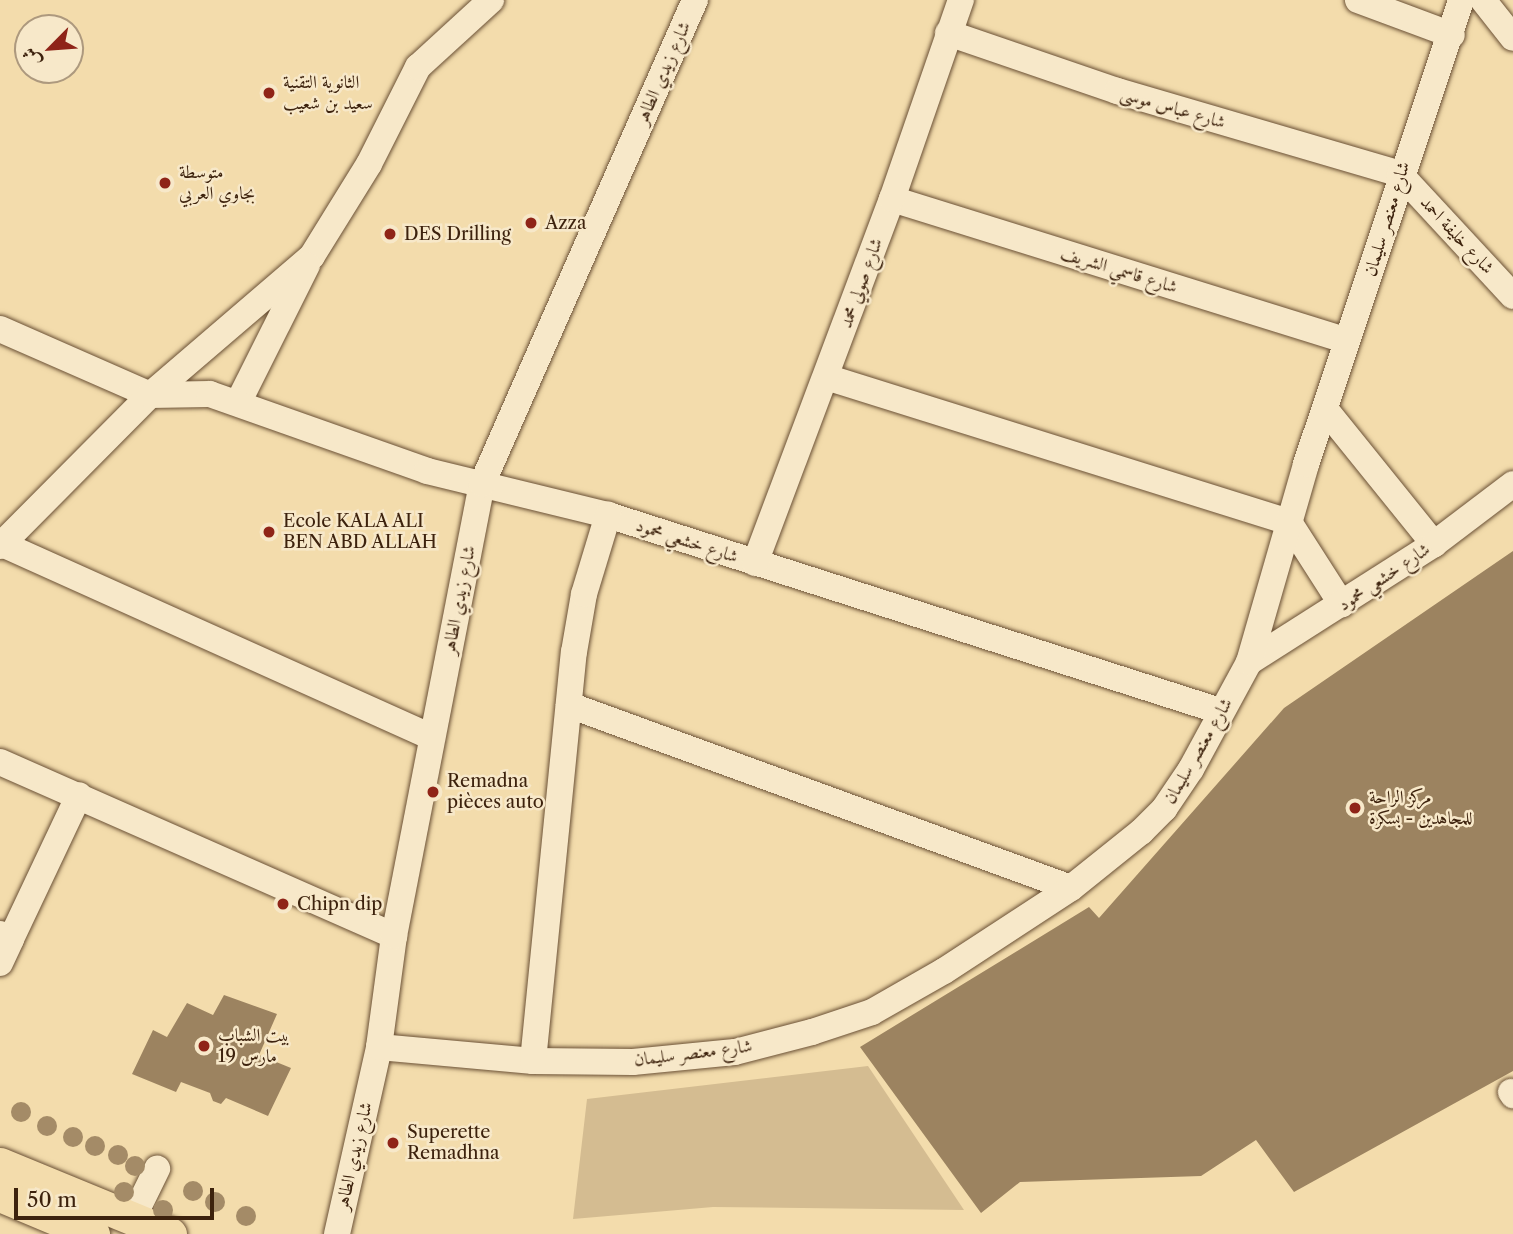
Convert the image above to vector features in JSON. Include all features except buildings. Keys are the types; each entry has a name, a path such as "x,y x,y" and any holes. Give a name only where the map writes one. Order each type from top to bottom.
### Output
{"main road":[{"path":"0,1164 170,1234"},
{"path":"0,1195 93,1234"}],"street":[{"path":"239,401 312,256 369,164 418,67 491,0"},
{"name":"شارع زيدي الطاهر","path":"337,1234 379,1046 394,936 482,484 695,0"},
{"name":"شارع صولي محمد","path":"755,563 892,199 961,0"},
{"path":"1358,0 1452,35"},
{"name":"شارع معنصر سليمان","path":"379,1046 533,1061 633,1062 709,1054 812,1032 872,1012 1071,888 1164,809 1250,662 1289,522 1346,340 1400,174 1452,35 1461,0"},
{"path":"1483,0 1513,38"},
{"name":"شارع عباس موسى","path":"948,33 1116,91 1400,174"},
{"name":"شارع خليفة احمد","path":"1400,174 1513,296"},
{"name":"شارع قاسمي الشريف","path":"892,199 1346,340"},
{"path":"312,256 150,395 1,545 432,737"},
{"path":"0,328 150,395"},
{"path":"826,377 1289,522 1342,605"},
{"name":"شارع خشعي محمود","path":"150,395 210,394 239,401 427,471 608,515 1220,711"},
{"path":"1325,409 1434,544"},
{"name":"شارع خشعي محمود","path":"1250,662 1434,544 1513,484"},
{"path":"533,1061 546,951 554,815 584,594 608,515"},
{"path":"569,705 1071,888"},
{"path":"0,762 394,936"},
{"path":"4,946 79,795"},
{"path":"133,1217 157,1169"}],"shaded area":[{"path":"868,1066 964,1210 713,1207 573,1219 587,1099"}],"place":[{"name":"الثانوية التقنية سعيد بن شعيب","path":"269,93"},
{"name":"متوسطة بجاوي العربي","path":"165,183"},
{"name":"Azza","path":"531,223"},
{"name":"DES Drilling","path":"390,234"},
{"name":"Ecole KALA ALI BEN ABD ALLAH","path":"269,532"},
{"name":"Remadna pièces auto","path":"433,792"},
{"name":"مركز الراحة للمجاهدين - بسكرة","path":"1355,808"},
{"name":"Chipn dip","path":"283,904"},
{"name":"بيت الشباب 19 مارس","path":"204,1046"},
{"name":"Superette Remadhna","path":"393,1143"}]}
